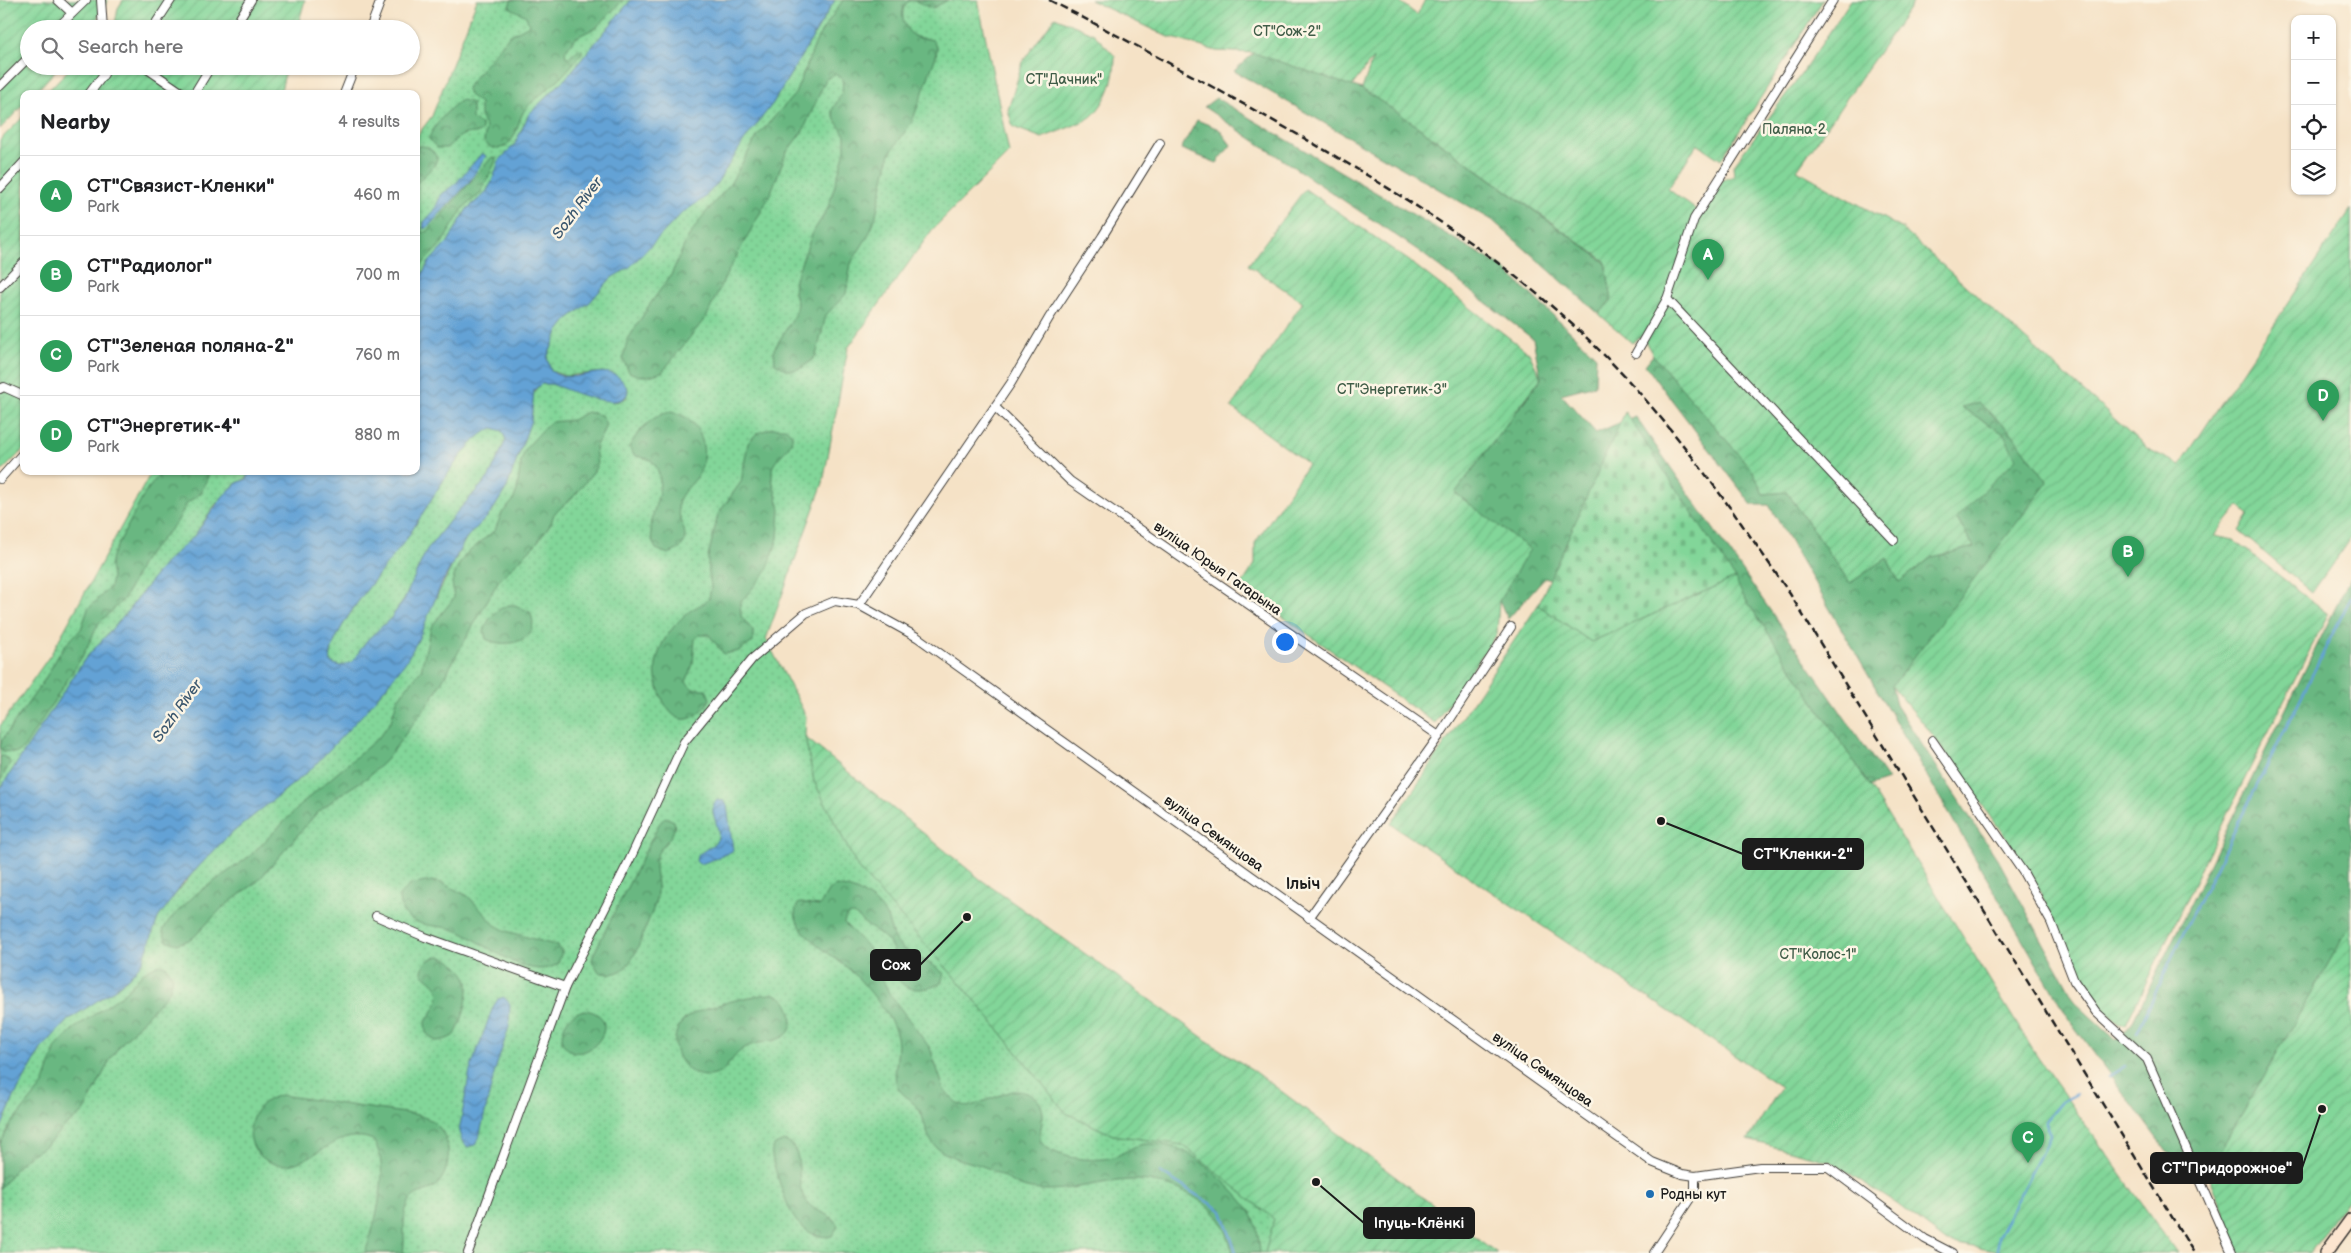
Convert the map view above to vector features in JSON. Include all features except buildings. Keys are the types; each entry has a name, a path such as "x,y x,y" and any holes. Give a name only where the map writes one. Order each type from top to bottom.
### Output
{"street":[{"path":"58,0 72,12"},
{"path":"64,20 86,0"},
{"path":"101,0 102,20"},
{"path":"158,20 171,0"},
{"path":"239,20 251,0"},
{"path":"373,20 381,0"},
{"path":"1636,353 1668,299 1694,219 1833,0"},
{"path":"0,86 20,66"},
{"path":"92,90 103,75"},
{"path":"156,75 178,90"},
{"path":"196,90 205,75"},
{"path":"346,90 351,75"},
{"path":"859,605 995,407 1160,143"},
{"path":"0,188 20,166"},
{"path":"0,287 20,266"},
{"path":"1668,299 1894,540"},
{"path":"0,389 4,387 20,394"},
{"name":"вуліца Юрыя Гагарына","path":"995,407 1070,481 1439,736"},
{"path":"0,479 20,456"},
{"name":"вуліца Семянцова","path":"468,1253 565,987 630,859 684,742 764,648 806,613 835,601 859,605 917,637 1049,729 1309,918 1652,1162 1682,1174 1694,1176 1760,1166 1828,1167 1925,1239 1952,1253"},
{"path":"1309,918 1439,736 1511,627"},
{"path":"1932,740 2023,872 2051,922 2074,981 2096,1012 2147,1059 2232,1253"},
{"path":"376,916 425,937 565,987"},
{"path":"1654,1253 1695,1191 1694,1176"},
{"path":"2326,1253 2351,1219"}],"green space":[{"path":"0,0 108,0 96,20 20,20 20,75 52,75 38,90 20,90 20,108 0,129"},
{"path":"123,0 305,0 299,20 116,20 118,8"},
{"path":"477,0 631,0 567,77 529,114 515,144 499,161 492,182 485,194 467,209 448,242 427,265 420,278 420,132 432,116"},
{"path":"511,0 623,0 597,27 575,38 565,51 566,57 570,57 579,49 582,50 581,54 561,77 526,108 511,141 504,147 494,148 484,141 486,128 480,116 480,103 469,95 467,89 509,36 529,25 526,16 509,7"},
{"path":"835,0 978,0 1009,153 932,230 848,348 823,483 766,639 806,716 805,737 814,781 858,868 974,999 1066,1113 1113,1135 1183,1145 1275,1219 1265,1253 0,1253 0,1130 15,1095 41,1049 68,1020 125,981 144,958 158,918 205,858 227,837 310,770 387,686 436,598 466,538 491,513 507,487 531,420 533,395 537,387 541,384 551,384 616,402 626,398 628,390 626,386 603,372 565,376 551,371 547,358 558,332 569,318 590,302 611,278 635,261 682,213 694,204 773,103"},
{"path":"843,0 912,0 907,3 903,11 904,22 907,28 914,36 933,40 937,49 912,122 890,153 875,219 868,236 851,263 846,294 826,315 816,356 804,367 787,370 775,363 774,349 795,315 797,303 794,293 795,279 813,232 828,208 845,151 845,135 835,120 832,110 842,93 843,79 835,74 826,79 804,129 786,153 770,195 724,279 707,316 663,371 646,376 629,372 623,359 627,341 671,275 687,239 702,217 730,184 758,135 795,94 818,37"},
{"path":"912,0 948,0 933,8"},
{"path":"1090,0 1398,0 1417,15 1425,0 1823,0 1721,160 1697,144 1668,189 1703,215 1723,180 1734,176 1733,166 1802,73 1851,0 1915,0 1797,170 1901,228 2148,449 2180,465 2351,209 2351,537 2312,593 2239,531 2249,515 2239,506 2214,536 2234,540 2328,614 2236,796 2126,1024 2118,1024 2089,995 2031,873 1928,729 1892,686 2048,482 2011,432 1979,403 1961,407 2004,434 2016,459 1956,518 1974,547 1932,557 1899,582 1887,558 1850,583 1787,492 1763,494 1753,471 1653,355 1642,336 1632,343 1599,314 1612,299 1605,261 1403,116 1362,89 1373,58 1352,86 1254,53 1216,51 1166,36"},
{"name":"СТ\"Дачник\"","path":"1055,17 1094,34 1115,56 1115,64 1107,95 1092,116 1076,125 1042,138 1013,127 1008,110 1023,61"},
{"path":"1254,53 1362,89 1403,116 1605,262 1612,299 1599,314 1492,220 1234,71"},
{"path":"63,75 285,75 281,90 49,90"},
{"path":"1216,98 1502,267 1596,356 1595,385 1561,394 1596,433 1635,416 1888,780 1870,786 1742,594 1629,614 1545,577 1508,619 1499,601 1529,549 1455,493 1541,379 1533,339 1419,251 1204,107"},
{"path":"462,100 472,103 472,119 482,125 482,130 478,133 463,135 446,148 437,148 429,139 430,135 448,111"},
{"path":"20,120 20,453 0,473 0,140"},
{"path":"1197,120 1219,129 1231,145 1217,163 1181,149"},
{"path":"420,146 425,146 434,153 437,159 434,166 420,180"},
{"path":"492,157 496,158 480,194 464,207 442,243 420,267 420,226 422,233 428,231"},
{"name":"СТ\"Энергетик-3\"","path":"1305,189 1408,260 1529,353 1541,378 1455,493 1530,549 1499,601 1497,634 1435,723 1240,587 1255,564 1255,543 1308,464 1231,407 1303,302 1248,265"},
{"path":"1653,355 1753,471 1763,494 1787,492 1850,583 1887,558 1899,582 1932,557 1974,547 1956,518 2004,434 1961,407 1979,403 2011,432 2048,482 1892,686 1896,705 2000,863 2077,1004 2117,1041 2132,1023 2351,576 2351,924 2208,1173 2167,1152 2070,1021 1769,505 1752,505 1645,365"},
{"path":"587,412 601,415 606,424 595,447 597,464 594,471 576,494 554,514 551,523 536,544 499,580 433,697 386,760 368,777 338,796 315,815 258,881 222,908 192,939 177,944 166,940 163,930 170,919 196,894 250,856 308,798 379,737 391,721 397,700 421,670 431,627 454,598 452,582 458,566 465,555 495,530 502,513 513,501 517,490 521,461 526,448 550,422 572,420"},
{"path":"669,412 679,414 695,426 703,443 704,454 699,474 679,501 679,513 685,533 683,545 668,554 656,549 652,538 651,527 660,481 658,470 651,460 634,455 629,447 646,425 656,417"},
{"path":"1625,412 1735,578 1591,642 1538,605"},
{"path":"492,428 502,431 506,440 489,477 455,514 426,551 404,600 391,618 367,641 352,662 340,666 331,663 332,651 347,617 407,538 458,460 469,446"},
{"path":"772,428 785,428 792,434 792,439 788,448 772,469 772,479 780,509 778,538 767,571 740,603 741,616 753,631 753,642 739,651 724,654 709,635 699,635 695,639 693,664 686,682 693,689 706,689 710,699 695,716 687,719 680,718 673,715 668,709 660,694 656,678 656,662 659,652 666,637 678,622 709,599 711,586 708,557 718,514 741,482 748,443 757,433"},
{"path":"151,475 248,475 247,478 235,484 215,505 194,536 164,564 123,617 85,659 0,789 0,726 51,654"},
{"path":"159,475 208,475 201,493 187,503 177,522 144,559 124,599 99,623 82,657 24,748 17,753 3,751 0,747 2,740 43,682 64,646 81,629 88,609 110,587 112,556 145,493"},
{"name":"СТ\"Колос-1\"","path":"1735,578 1742,594 1870,786 2036,1055 2177,1253 2005,1253 1947,1242 1897,1204 1831,1162 1748,1140 1781,1087 1391,824 1538,605 1591,642"},
{"path":"509,605 515,605 530,612 533,622 532,630 527,636 513,643 494,642 486,639 484,631 490,618 500,609"},
{"path":"805,737 980,879 1219,1049 1253,1070 1497,1253 1265,1253 1274,1219 1183,1145 1113,1135 1066,1113 974,999 858,868 814,781"},
{"path":"3,756 10,763 0,782 0,757"},
{"path":"665,817 674,821 673,831 656,858 656,897 639,946 630,962 624,968 609,974 599,972 592,960 594,953 659,824"},
{"path":"431,881 442,883 468,896 495,925 506,931 558,946 562,951 558,964 546,969 532,968 519,964 452,929 420,923 411,919 402,909 399,896 410,885"},
{"path":"836,886 859,892 873,901 884,913 893,936 899,945 944,974 941,983 929,988 915,989 903,985 896,973 894,953 889,942 857,916 850,914 846,916 844,923 867,946 889,993 930,1048 944,1089 955,1102 968,1107 1012,1091 1024,1092 1034,1096 1042,1109 1043,1120 1040,1138 1044,1146 1064,1155 1082,1159 1108,1158 1138,1145 1147,1144 1166,1145 1184,1151 1224,1181 1250,1211 1256,1227 1260,1253 1233,1253 1224,1226 1211,1209 1191,1195 1167,1185 1143,1180 1131,1180 1064,1189 1031,1189 1016,1184 990,1169 950,1156 935,1146 929,1137 920,1111 897,1086 895,1073 898,1044 895,1030 887,1015 858,977 814,942 804,932 798,922 795,912 799,903 819,906 829,890"},
{"path":"2351,924 2351,1194 2310,1253 2239,1253 2221,1216 2224,1212 2208,1173"},
{"path":"440,956 449,960 461,970 468,982 468,994 457,1031 450,1038 435,1041 426,1033 425,1023 434,1009 439,994 433,983 422,973 422,969 427,961"},
{"path":"159,964 166,966 173,977 169,992 120,1045 111,1058 84,1112 64,1127 47,1145 24,1159 0,1188 0,1144 11,1124 43,1085 56,1047 72,1030 122,995 144,972"},
{"path":"775,994 786,1002 791,1014 792,1025 789,1032 783,1037 750,1045 738,1053 723,1071 712,1076 696,1074 681,1062 677,1054 675,1036 685,1019 702,1010 728,1002"},
{"path":"585,1010 598,1015 604,1023 603,1032 590,1049 580,1052 571,1051 562,1042 563,1031 570,1017"},
{"path":"281,1095 418,1115 438,1126 443,1133 448,1148 445,1173 436,1186 417,1194 410,1200 404,1222 403,1253 365,1253 380,1196 381,1165 379,1151 373,1140 359,1137 346,1138 309,1157 285,1165 272,1163 261,1156 254,1147 251,1137 251,1126 254,1115 260,1106 269,1099"},
{"path":"784,1141 791,1144 795,1149 799,1163 800,1186 806,1200 815,1209 835,1221 838,1226 832,1236 827,1237 809,1232 797,1222 790,1210 772,1155 775,1145"}],"water":[{"name":"Sozh River","path":"631,0 835,0 773,103 744,141 715,186 703,199 682,213 630,267 611,278 590,302 569,318 558,332 547,358 551,371 561,376 571,377 603,372 612,374 621,379 628,390 625,397 617,401 594,399 551,384 541,384 534,390 531,420 507,487 491,513 466,538 441,585 418,640 405,663 366,711 310,770 227,837 184,882 158,918 144,958 136,970 112,991 68,1020 41,1049 15,1095 0,1130 0,789 85,659 123,617 164,564 194,536 223,496 237,483 247,479 248,475 420,475 420,279 429,262 448,242 467,209 485,194 492,182 499,161 515,144 529,114 567,77","holes":["493,428 502,431 506,440 489,477 455,514 426,551 404,600 391,618 367,640 352,662 340,666 331,663 332,651 347,617 407,538 458,460 482,434"]},
{"path":"482,153 486,156 470,181 428,227 423,229 424,222 434,211 441,195 456,183"},
{"path":"717,800 724,801 727,805 733,850 699,864 696,861 697,856 718,838 718,828 713,813 714,804"},
{"path":"504,997 510,1004 509,1027 495,1070 479,1138 475,1145 467,1147 462,1141 459,1132 470,1070 493,1007 498,999"}],"waterway":[{"path":"2137,1033 2176,948 2351,597"},
{"path":"2108,1077 2125,1066"},
{"path":"1998,1253 1998,1237 2051,1134 2045,1121 2061,1102 2077,1094"},
{"path":"1160,1172 1222,1211 1236,1253"}],"railway":[{"path":"1049,0 1136,45 1321,148 1443,224 1482,251 1557,311 1592,343 1647,401 1673,432 1745,528 1790,594 2194,1253"}],"place":[{"name":"СТ\"Связист-Кленки\"","path":"1708,280"},
{"name":"СТ\"Энергетик-4\"","path":"2323,421"},
{"name":"СТ\"Радиолог\"","path":"2128,577"},
{"name":"СТ\"Кленки-2\"","path":"1661,821"},
{"name":"Сож","path":"967,917"},
{"name":"СТ\"Придорожное\"","path":"2322,1109"},
{"name":"СТ\"Зеленая поляна-2\"","path":"2028,1163"},
{"name":"Іпуць-Клёнкі","path":"1316,1182"},
{"name":"Родны кут","path":"1650,1194"}],"district":[{"name":"Ільіч","path":"1303,883"}],"park label":[{"name":"СТ\"Сож-2\"","path":"1287,31"},
{"name":"Паляна-2","path":"1794,129"}]}
